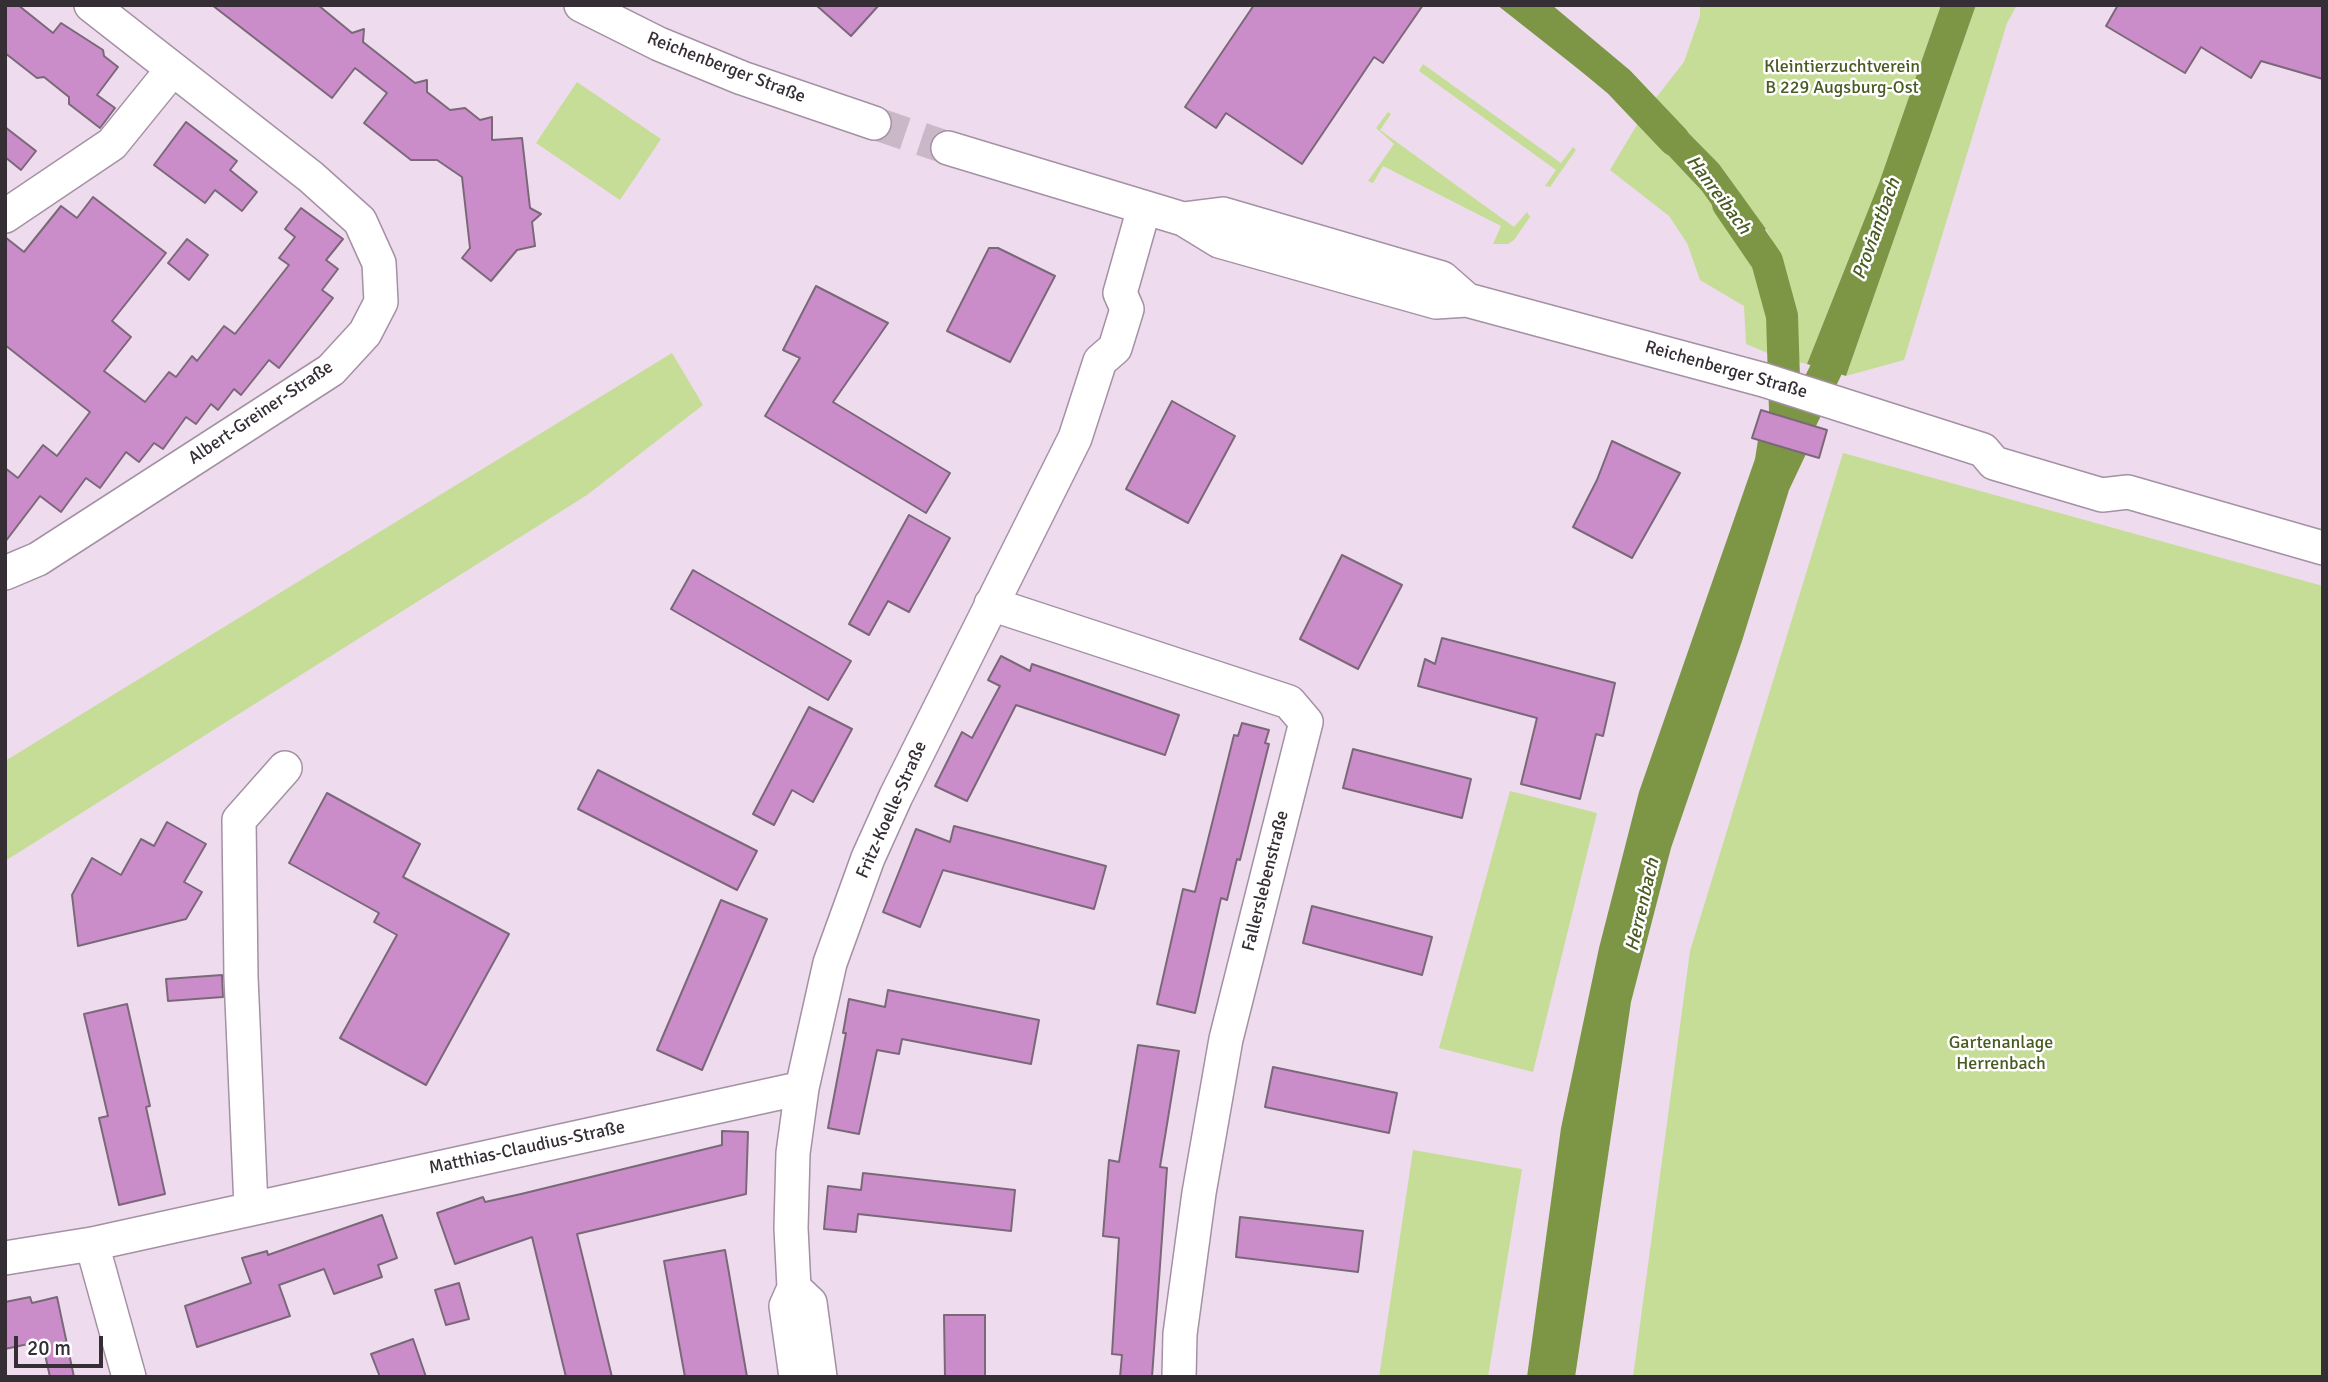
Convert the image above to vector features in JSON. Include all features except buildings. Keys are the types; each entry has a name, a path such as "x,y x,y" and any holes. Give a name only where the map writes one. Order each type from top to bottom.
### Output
{"street":[{"name":"Albert-Greiner-Straße","path":"5,573 38,559 331,370 365,333 381,302 379,262 360,221 311,177 91,5"},
{"name":"Reichenberger Straße","path":"581,5 659,44 742,78 874,123"},
{"path":"5,216 112,144 173,70"},
{"name":"Reichenberger Straße","path":"948,148 1183,219 1223,214 1441,278 1467,300 1839,402 1983,450 1994,463 2102,495 2128,492 2323,548"},
{"name":"Fritz-Koelle-Straße","path":"796,1377 786,1306 794,1289 791,1228 793,1153 802,1088 830,963 868,858 1075,438 1100,361 1094,343 1106,303 1120,293 1144,208"},
{"name":"Fallerslebenstraße","path":"991,604 1289,702 1306,722 1226,1039 1199,1193 1180,1334 1179,1377"},
{"path":"251,1208 240,977 239,820 285,768"},
{"name":"Matthias-Claudius-Straße","path":"5,1258 92,1244 802,1088"},
{"path":"92,1244 129,1377"},
{"path":"794,1289 810,1303 820,1377"}],"green space":[{"name":"Kleintierzuchtverein B 229 Augsburg-Ost","path":"1700,5 1941,5 1879,183 1807,364 1795,361 1796,318 1779,253 1766,229 1719,164 1655,99 1684,62 1700,16"},
{"path":"1976,5 2017,5 2007,23 1904,360 1846,376"},
{"path":"1423,64 1561,163 1573,147 1576,150 1550,187 1545,186 1556,170 1419,71"},
{"path":"577,82 661,139 620,200 536,143"},
{"path":"1388,112 1391,114 1380,130 1514,227 1527,212 1530,217 1514,240 1508,244 1493,244 1501,226 1383,166 1373,183 1368,181 1394,144 1376,128"},
{"path":"1638,123 1702,191 1755,269 1766,308 1770,354 1746,344 1744,306 1700,280 1687,243 1669,216 1610,170"},
{"path":"672,353 703,405 587,495 5,861 5,761"},
{"name":"Gartenanlage Herrenbach","path":"1843,453 2323,586 2323,1377 1633,1377 1690,951"},
{"path":"1510,791 1597,813 1533,1072 1439,1048"},
{"path":"1413,1150 1522,1169 1488,1377 1379,1377"}],"water":[{"path":"1497,5 1540,5 1627,71 1610,94"},
{"path":"1941,5 1976,5 1846,376 1807,364 1879,183"},
{"path":"1655,99 1719,164 1766,229 1740,245 1702,191 1638,123"},
{"path":"1779,253 1796,318 1795,361 1770,354 1766,308 1755,269"},
{"name":"Herrenbach","path":"1758,440 1806,454 1789,490 1742,641 1671,848 1631,1002 1575,1377 1527,1377 1561,1128 1599,948 1639,792 1755,459"}],"waterway":[{"name":"Hanreibach","path":"1527,5 1619,82 1674,140"},
{"name":"Hanreibach","path":"1728,204 1767,261 1782,316 1785,411"},
{"name":"Proviantbach","path":"1781,460 1826,370 1841,329"}],"tunnel":[{"path":"874,123 948,148"}]}
